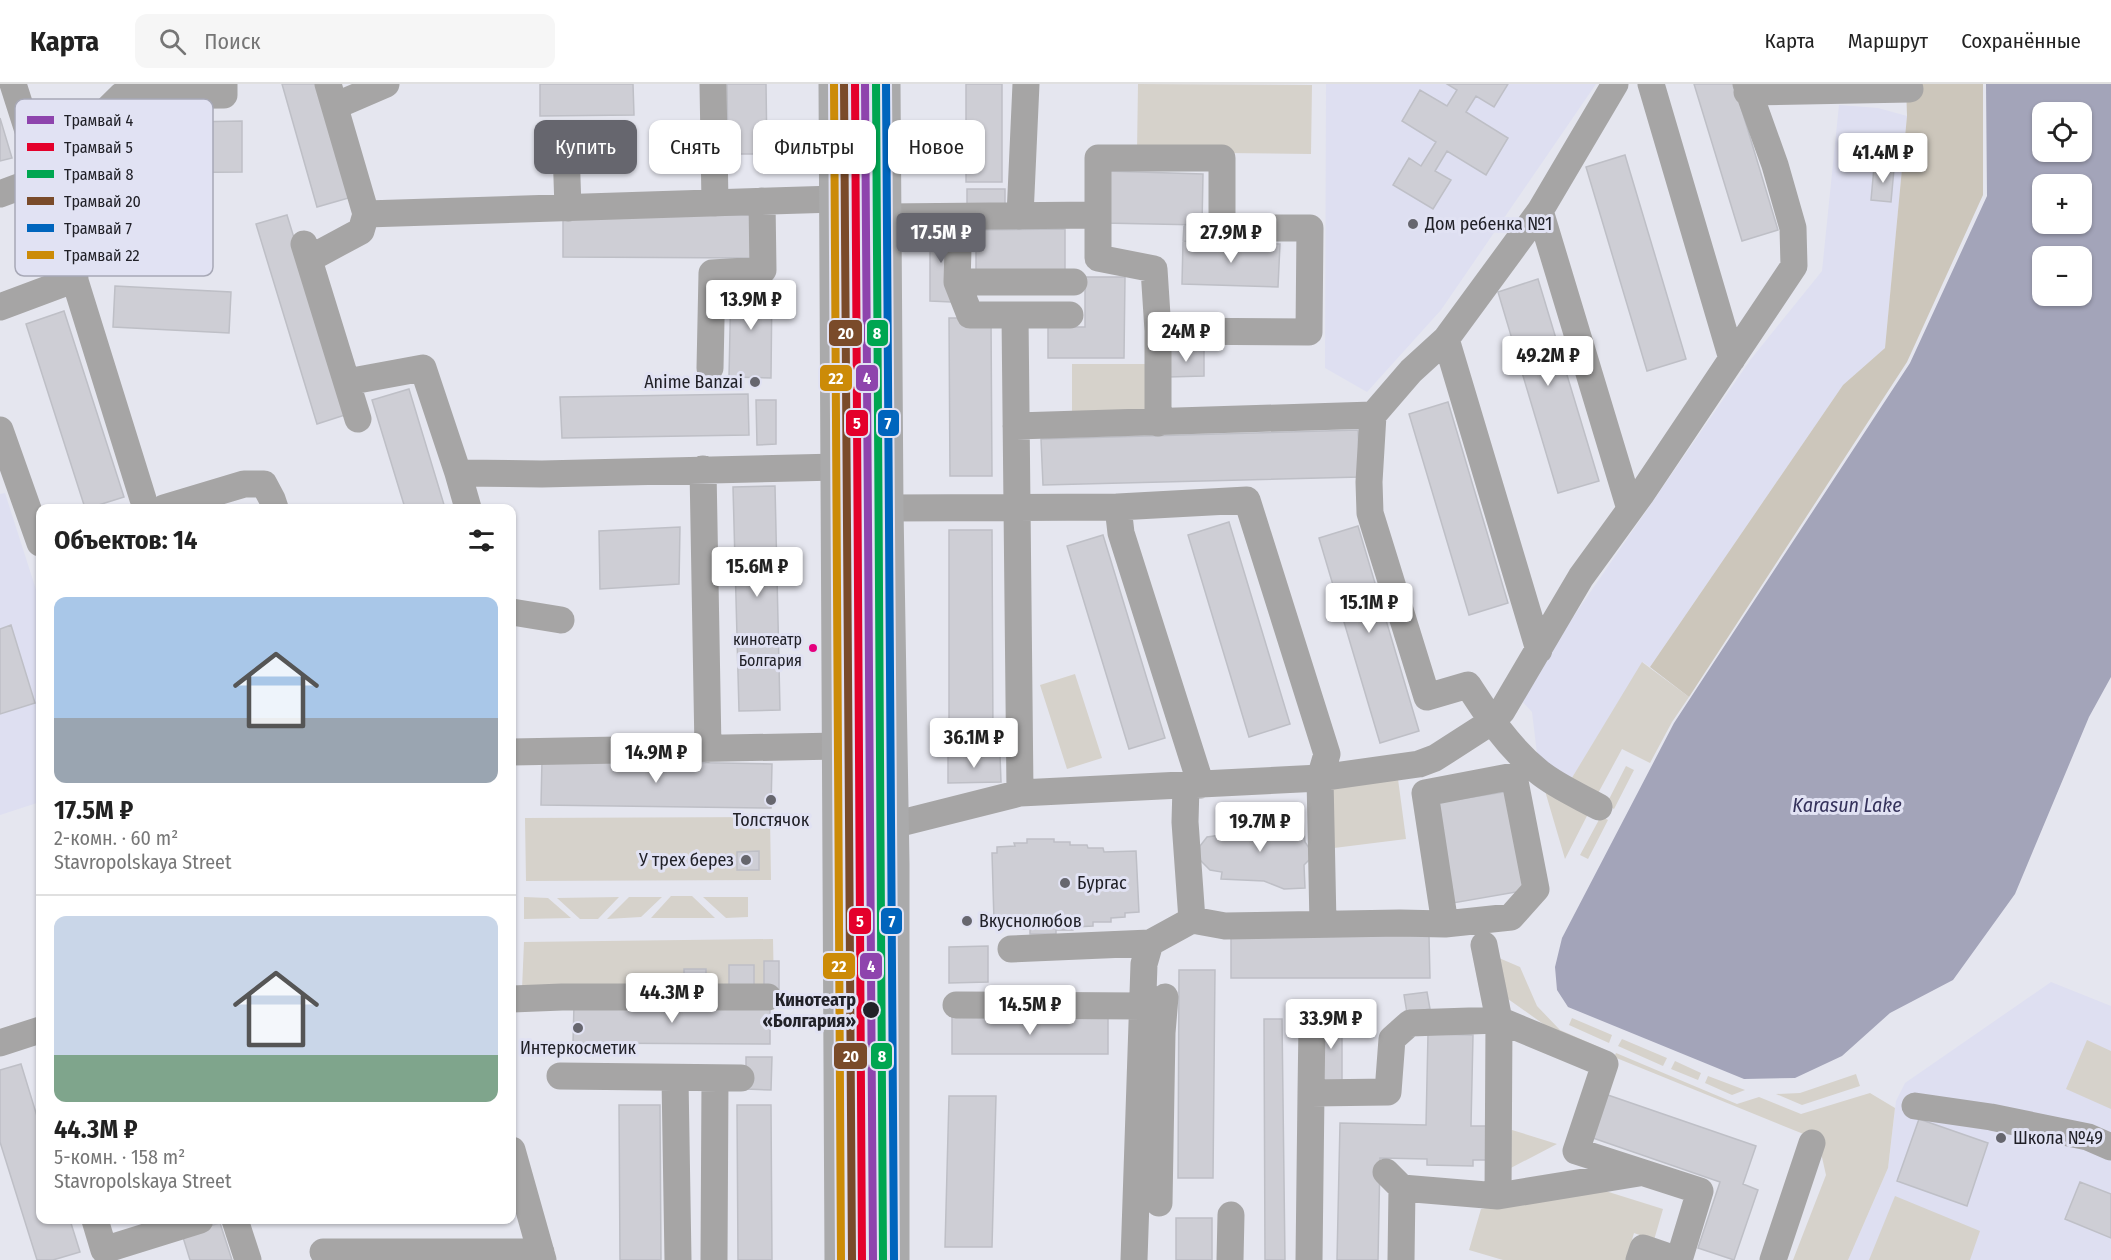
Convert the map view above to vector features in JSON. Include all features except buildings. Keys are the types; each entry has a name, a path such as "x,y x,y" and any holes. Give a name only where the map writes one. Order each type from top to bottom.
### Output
{"main road":[{"path":"835,84 841,1260"},
{"path":"884,84 887,508 893,825 893,1260"}],"lane":[{"path":"13,84 18,99"},
{"path":"118,99 121,96 224,95 224,84"},
{"path":"358,419 307,252 361,231 366,214 332,95 386,84"},
{"path":"713,84 715,203"},
{"path":"1020,216 1026,84"},
{"path":"1599,807 1541,774 1491,722 1468,685 1427,697 1370,513 1369,482 1373,415 1411,371 1446,339 1540,211 1615,84"},
{"path":"1652,84 1732,359"},
{"path":"893,825 1020,793 1320,778 1419,764 1435,758 1491,722 1502,711 1581,577 1630,509 1794,266 1793,228 1775,165 1747,88 1896,87"},
{"path":"1158,332 1309,332 1310,228 1222,228 1222,158 1098,158 1098,258 1154,269 1158,332 1158,423"},
{"path":"567,174 568,208"},
{"path":"0,194 15,184"},
{"path":"366,214 836,199"},
{"path":"710,368 712,273 763,270 762,201"},
{"path":"1540,211 1630,509"},
{"path":"885,217 1097,215"},
{"path":"958,217 957,282 970,315 1070,315"},
{"path":"74,276 154,504 244,484 264,484 274,504"},
{"path":"0,307 75,279"},
{"path":"957,282 1074,282"},
{"path":"1016,315 1020,793"},
{"path":"1446,339 1539,650"},
{"path":"347,382 423,368 467,504"},
{"path":"1016,426 1373,415"},
{"path":"0,430 36,532"},
{"path":"458,473 542,474 838,467"},
{"path":"703,469 708,749"},
{"path":"887,508 1118,507 1247,500 1325,742 1327,760 1320,778 1323,924"},
{"path":"1118,507 1121,533 1193,785 1178,823 1192,920"},
{"path":"516,613 561,620"},
{"path":"516,752 838,747"},
{"path":"1419,764 1445,924"},
{"path":"1011,949 1150,943 1192,920 1225,926 1445,924 1511,917 1536,889 1514,776 1425,793"},
{"path":"1134,1260 1149,1168 1154,1001 1144,964 1150,943"},
{"path":"1484,945 1499,1020 1498,1196"},
{"path":"516,999 768,997"},
{"path":"956,1005 1154,1001"},
{"path":"1311,1093 1388,1092 1392,1039 1410,1023 1499,1020 1605,1064 1576,1151 1700,1191 1679,1260 1643,1248 1639,1260"},
{"path":"1309,1260 1312,1024"},
{"path":"0,1043 36,1038"},
{"path":"560,1076 728,1078 714,1260"},
{"path":"675,1078 678,1260"},
{"path":"1915,1106 1991,1117 2088,1137 2111,1147"},
{"path":"1773,1260 1812,1143"},
{"path":"323,1252 542,1256 516,1164"},
{"path":"1149,1168 1159,1203"},
{"path":"1401,1260 1394,1180 1498,1196 1643,1172"},
{"path":"1230,1215 1230,1260"},
{"path":"96,1224 105,1250 187,1224"},
{"path":"236,1224 248,1260"}],"shaded area":[{"path":"1138,84 1312,85 1311,154 1137,152"},
{"name":"Дом ребенка №1","path":"1326,84 1596,84 1441,310 1367,392 1325,368"},
{"path":"1906,84 1983,84 1983,195 1907,362 1689,697 1650,667 1843,385 1885,348 1907,116"},
{"path":"1839,105 1878,108 1907,116 1885,348 1843,385 1650,667 1643,662 1570,781 1538,762 1532,712 1518,697 1751,359 1822,271"},
{"path":"1072,364 1146,364 1146,418 1072,419"},
{"path":"5,493 36,590 36,803 0,815 0,494"},
{"path":"1642,662 1689,697 1672,722 1650,763 1622,749 1596,797 1570,781"},
{"path":"1075,674 1102,758 1067,769 1040,685"},
{"path":"1626,766 1634,770 1614,809 1606,805"},
{"path":"1398,779 1406,839 1334,848 1332,787"},
{"path":"1543,784 1590,810 1565,859"},
{"path":"1601,816 1608,820 1588,859 1580,855"},
{"path":"770,817 771,880 526,881 525,818"},
{"path":"671,896 692,896 715,918 651,918"},
{"path":"524,897 548,898 571,918 524,919"},
{"path":"619,897 598,919 580,919 557,898"},
{"path":"629,897 662,897 641,917 607,919"},
{"path":"703,897 748,897 748,917 726,918"},
{"path":"773,939 774,990 522,989 524,942"},
{"path":"1499,958 1520,967 1537,1006 1560,1030 1606,1050 1556,1033 1508,999"},
{"name":"Школа №49","path":"2051,982 2111,1006 2111,1260 1848,1260 1888,1168 1896,1101 1905,1083"},
{"path":"1572,1018 1612,1035 1609,1043 1569,1025"},
{"path":"1622,1039 1667,1058 1663,1066 1618,1046"},
{"path":"2087,1040 2111,1051 2111,1109 2066,1089"},
{"path":"1616,1053 1737,1104 1759,1097 1801,1114 1870,1093 1895,1108 1888,1168 1848,1260 1793,1260 1826,1175 1819,1144 1806,1135 1614,1057"},
{"path":"1675,1061 1701,1073 1698,1080 1671,1069"},
{"path":"1856,1074 1860,1086 1802,1105 1776,1094 1800,1093"},
{"path":"1708,1076 1745,1090 1732,1095 1705,1083"},
{"path":"1512,1130 1557,1144 1505,1171"},
{"path":"1599,1189 1663,1209 1654,1240 1634,1233 1626,1260 1503,1260 1469,1250 1481,1209"},
{"path":"1895,1196 1980,1231 1970,1260 1869,1260"}],"water":[{"name":"Karasun Lake","path":"1986,84 2111,84 2111,677 2089,717 2015,894 1953,980 1890,1013 1842,1056 1795,1078 1744,1079 1568,1007 1557,990 1555,967 1562,938 1674,723 1910,363 1987,196"}],"tram line":[{"name":"22","path":"834,84 841,1260"},
{"name":"20","path":"844,84 852,1260"},
{"name":"5","path":"855,84 862,1260"},
{"name":"4","path":"865,84 873,1260"},
{"name":"8","path":"876,84 883,1260"},
{"name":"7","path":"886,84 894,1260"}],"place":[{"name":"Дом ребенка №1","path":"1413,224"},
{"name":"Anime Banzai","path":"755,382"},
{"name":"кинотеатр Болгария","path":"813,648"},
{"name":"Толстячок","path":"771,800"},
{"name":"У трех берез","path":"746,860"},
{"name":"Бургас","path":"1065,883"},
{"name":"Вкуснолюбов","path":"967,921"},
{"name":"Кинотеатр «Болгария»","path":"871,1010"},
{"name":"Интеркосметик","path":"578,1028"},
{"name":"Школа №49","path":"2001,1138"}]}
